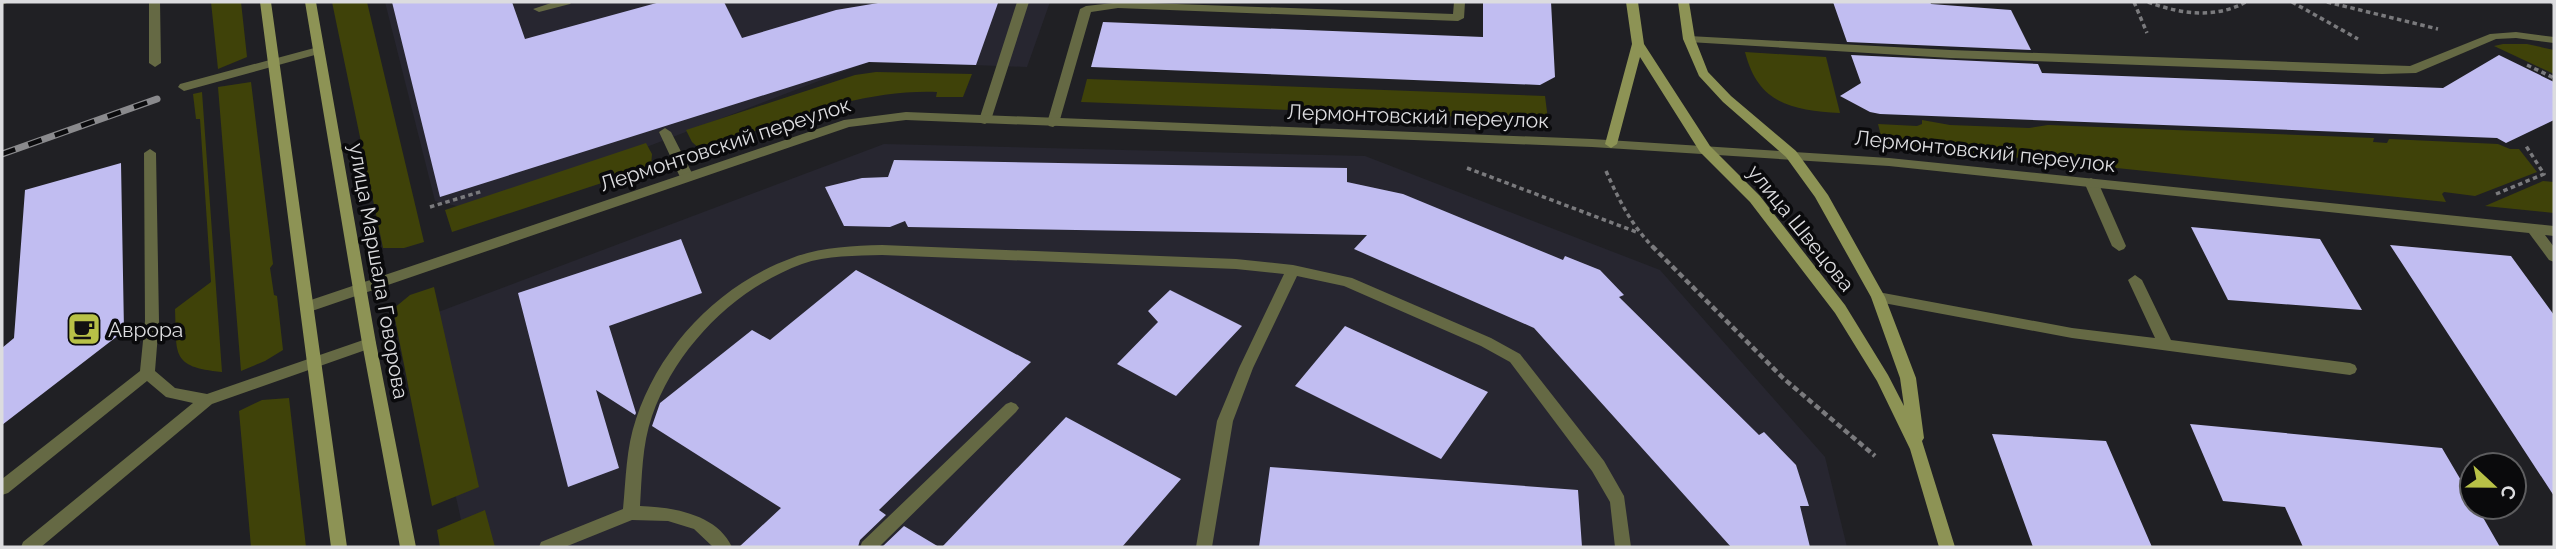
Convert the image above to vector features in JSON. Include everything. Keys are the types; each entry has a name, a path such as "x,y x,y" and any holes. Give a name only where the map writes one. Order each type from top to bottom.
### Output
{"street":[{"path":"155,2 155,63"},
{"path":"265,2 340,547"},
{"name":"улица Маршала Говорова","path":"310,2 369,343 408,547"},
{"path":"539,9 566,2"},
{"path":"985,120 1023,2"},
{"path":"1053,123 1086,9 1118,5 1458,18 1459,2"},
{"name":"улица Швецова","path":"1632,2 1638,44 1705,149 1755,199 1840,309 1883,379 1917,449 1947,547"},
{"name":"улица Швецова","path":"1683,2 1689,39 1703,73 1727,99 1791,154 1822,195 1878,298 1908,378 1917,449"},
{"path":"1689,39 1937,53 2412,70 2494,36 2516,34 2554,40"},
{"path":"1611,144 1638,44"},
{"path":"184,87 318,51"},
{"name":"Лермонтовский переулок","path":"307,307 858,121 906,116 1611,144 1791,154 2091,182 2554,231"},
{"path":"665,132 687,177"},
{"path":"2,488 147,373 152,321 150,153"},
{"path":"2091,182 2119,246"},
{"path":"2533,229 2554,257"},
{"path":"631,513 643,420 656,385 681,346 722,307 754,283 799,260 843,252 882,250 1236,264 1293,270 1347,282 1486,342 1515,358 1598,466 1618,501 1623,547"},
{"path":"1204,547 1225,421 1246,368 1293,270"},
{"path":"2135,280 2166,346"},
{"path":"1878,298 2072,334 2350,369"},
{"path":"29,547 207,400 369,343"},
{"path":"147,373 171,393 207,400"},
{"path":"868,547 1011,408"},
{"path":"547,547 631,513 668,514 700,524 724,547"}],"path":[{"path":"2148,2 2176,10 2203,12 2228,11 2246,2"},
{"path":"2292,2 2412,70"},
{"path":"2327,2 2442,29 2477,41"},
{"path":"2490,197 2544,174 2526,146"},
{"path":"1604,166 1621,206 1640,234 1800,392 1845,434 1875,456"},
{"path":"1466,167 1640,234"},
{"path":"430,207 483,191"}],"shaded area":[{"path":"211,2 241,2 247,57 218,69"},
{"path":"332,2 367,2 424,242 404,248 383,248"},
{"path":"385,2 1050,2 1027,67 871,61 479,211 435,201"},
{"path":"2527,44 2554,50 2554,74 2494,46"},
{"path":"1745,52 1826,57 1840,113 1807,110 1779,101 1759,83"},
{"path":"876,72 972,74 963,97 936,97 937,92 876,96 817,110 701,150 692,142 686,130 855,75"},
{"path":"1087,79 1545,96 1548,120 1081,102"},
{"path":"251,82 273,264 270,268 274,295 277,296 283,350 241,371 218,87"},
{"path":"202,92 222,372 205,370 185,362 180,356 176,337 175,309 211,282 200,119 196,119 193,94"},
{"path":"1922,120 1950,125 2029,128 2048,125 2374,138 2373,142 2387,143 2389,139 2498,144 2519,149 2537,172 2475,196 2444,192 2442,194 2446,202 1883,144 1878,124 1917,126 1922,124"},
{"path":"646,143 652,154 651,166 622,176 613,176 614,179 452,232 445,210"},
{"path":"884,144 1365,156 1660,270 1825,457 1847,547 467,547 417,320"},
{"path":"2543,181 2554,182 2554,213 2485,206"},
{"path":"434,287 479,487 432,506 393,309 410,295"},
{"path":"289,398 306,547 251,547 239,411 262,400"},
{"path":"485,510 495,547 440,547 437,530"}],"building":[{"path":"392,2 512,2 525,39 660,2 724,2 742,38 836,10 884,2 998,3 976,65 869,62 440,197"},
{"path":"1483,2 1551,2 1555,77 1540,85 1091,67 1103,22 1483,37"},
{"path":"1833,2 1930,2 2011,10 2031,50 1847,42"},
{"path":"1851,55 2038,64 2042,73 2443,88 2499,55 2554,82 2554,120 2506,143 2497,138 1880,114 1870,112 1840,96 1861,83"},
{"path":"894,160 1347,168 1347,182 1403,194 1563,260 1565,256 1600,270 1624,295 1619,297 1759,435 1764,432 1796,465 1809,506 1800,506 1810,547 1731,547 1534,328 1354,249 1367,235 908,227 905,221 890,227 844,226 825,187 862,178 888,177"},
{"path":"121,163 124,331 2,425 2,348 14,338 25,190"},
{"path":"2191,227 2320,239 2362,310 2228,300"},
{"path":"681,239 702,293 609,326 636,413 635,415 596,390 619,468 568,487 518,293"},
{"path":"2390,245 2511,256 2554,315 2554,496 2528,456 2528,451 2525,451"},
{"path":"856,270 1031,362 879,510 886,515 860,540 858,547 739,547 781,508 652,426 660,403 752,330 770,340"},
{"path":"1170,290 1242,326 1176,396 1117,364 1158,322 1148,311"},
{"path":"1345,326 1488,392 1441,459 1295,386"},
{"path":"1066,417 1181,479 1122,547 942,547"},
{"path":"2190,424 2442,448 2458,475 2458,521 2485,521 2500,547 2303,547 2285,507 2223,501"},
{"path":"1992,434 2106,441 2152,547 2033,547"},
{"path":"1270,467 1578,490 1582,547 1259,547"},
{"path":"904,526 939,547 882,547"}],"railway":[{"path":"2,154 157,99"}],"place":[{"name":"Аврора","path":"84,329"}]}
